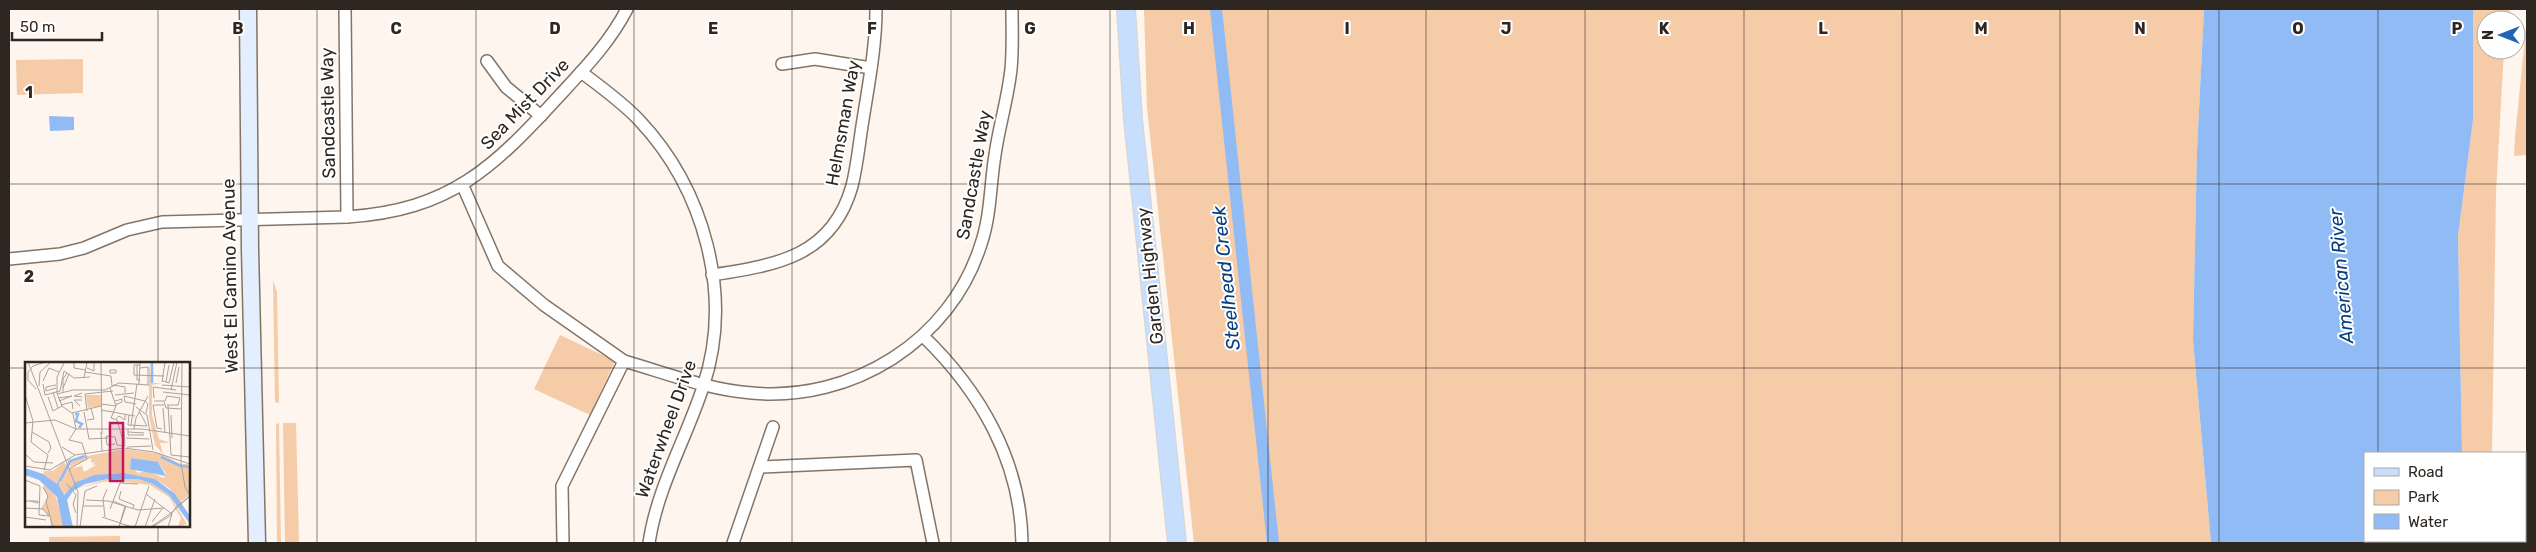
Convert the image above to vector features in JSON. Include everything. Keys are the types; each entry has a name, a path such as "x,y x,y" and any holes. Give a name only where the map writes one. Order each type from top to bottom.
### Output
{"main road":[{"name":"West El Camino Avenue","path":"248,9 249,220 257,543"},
{"name":"Garden Highway","path":"1126,9 1134,119 1177,543"}],"street":[{"name":"Sandcastle Way","path":"345,9 347,217"},
{"name":"Sea Mist Drive","path":"9,259 60,254 84,248 127,230 162,222 347,217 396,211 421,204 462,184 509,150 608,40 627,9"},
{"name":"Helmsman Way","path":"712,275 786,261 811,247 837,219 852,184 871,68 876,30 876,9"},
{"name":"Sandcastle Way","path":"462,184 498,266 544,305 624,361 704,384 755,394 793,394 824,389 867,374 906,350 923,336 949,306 962,287 975,260 987,224 997,136 1011,70 1012,9"},
{"path":"782,64 815,59 871,68"},
{"path":"487,61 506,88 541,116"},
{"name":"Waterwheel Drive","path":"581,72 639,120 668,157 695,208 704,235 712,275 714,325 704,384 658,503 649,543"},
{"path":"923,336 965,381 996,432 1015,488 1022,543"},
{"path":"563,543 562,486 624,361"},
{"path":"733,543 773,427"},
{"path":"760,467 916,460 934,543"}],"green space":[{"path":"1144,9 2204,9 2197,151 2193,340 2211,543 1194,543 1147,108"},
{"path":"2473,9 2510,9 2476,10 2476,60 2503,60 2496,192 2492,452 2462,452 2458,236 2473,120"},
{"path":"2527,17 2527,155 2514,156 2523,60 2526,60"},
{"path":"83,59 83,93 17,95 16,60"},
{"path":"273,280 277,292 279,403 275,402"},
{"path":"560,335 615,361 590,415 534,389"},
{"path":"279,423 281,543 277,543 276,424"},
{"path":"283,423 296,423 299,543 285,543"},
{"path":"120,536 120,543 49,543 49,537"}],"water":[{"name":"American River","path":"2204,9 2473,9 2473,120 2458,236 2462,452 2364,452 2364,542 2464,543 2211,543 2193,340 2197,151"},
{"path":"49,116 74,117 74,130 50,131"}],"waterway":[{"name":"Steelhead Creek","path":"1216,9 1273,543"}]}
